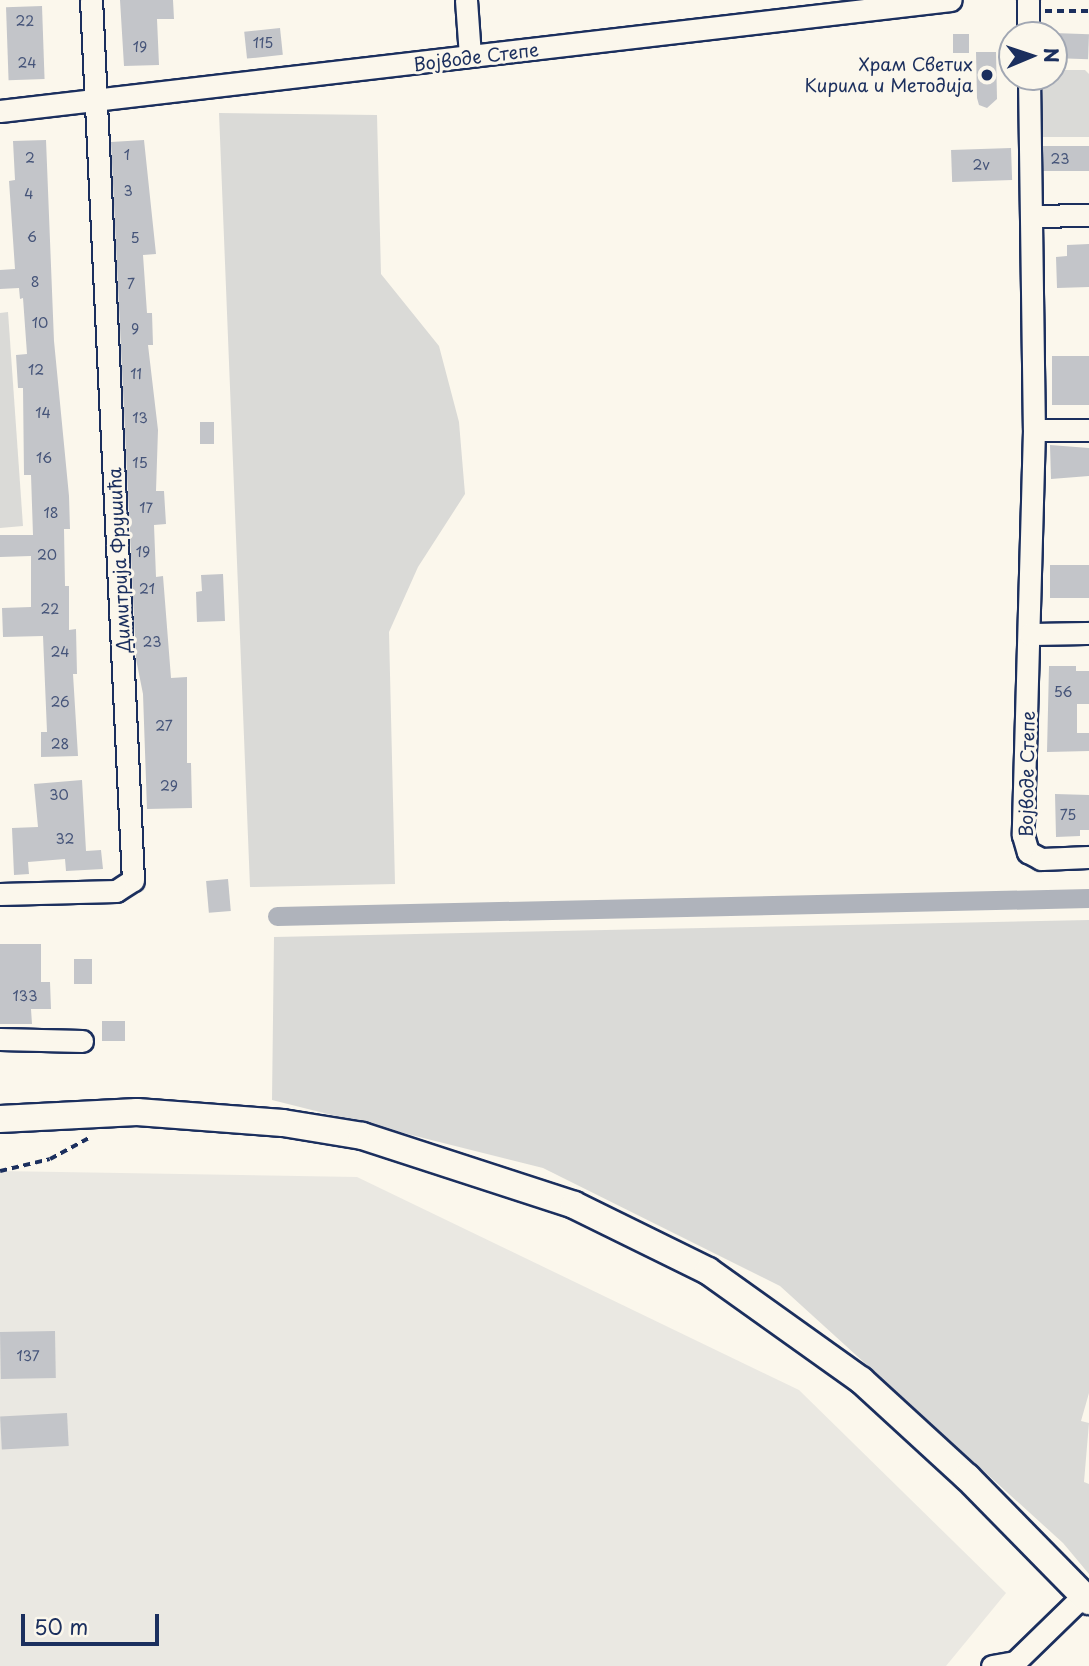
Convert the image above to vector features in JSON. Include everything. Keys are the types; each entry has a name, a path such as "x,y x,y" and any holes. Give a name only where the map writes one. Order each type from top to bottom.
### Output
{"main road":[{"path":"0,1119 137,1112 283,1123 362,1136 574,1205 709,1271 850,1372 968,1477 1086,1598"}],"street":[{"path":"91,0 97,102"},
{"path":"466,0 470,56"},
{"name":"Војводе Степе","path":"0,111 97,102 951,0"},
{"path":"1028,0 1028,21"},
{"name":"Војводе Степе","path":"1029,91 1034,430 1023,835 1028,852 1041,859 1089,857"},
{"name":"Димитрија Фрушића","path":"0,894 116,891 133,880 97,102"},
{"path":"1031,216 1089,215"},
{"path":"1034,430 1089,430"},
{"path":"1030,634 1089,633"},
{"path":"0,1039 82,1041"},
{"path":"992,1666 1015,1664 1086,1598"}],"path":[{"path":"1044,0 1044,11 1089,11"},
{"path":"0,1171 50,1159 93,1136"}],"shaded area":[{"path":"1068,70 1085,70 1089,74 1089,137 1042,137 1042,91 1068,91"},
{"path":"219,113 377,115 381,274 439,346 459,422 465,494 418,567 389,632 395,884 250,887"},
{"path":"8,312 23,526 0,528 0,313"},
{"path":"1089,920 1089,1393 1081,1421 1089,1423 1084,1482 1089,1484 1089,1574 1063,1543 780,1286 543,1168 272,1100 274,937"},
{"path":"0,1171 357,1177 799,1390 1006,1593 946,1666 0,1666"}],"building":[{"path":"120,0 173,0 174,19 157,19 159,65 124,66"},
{"path":"42,6 45,79 9,80 6,7"},
{"path":"280,28 283,55 247,59 244,32"},
{"path":"1068,33 1089,34 1088,59 1068,59"},
{"path":"953,34 969,34 969,53 953,53"},
{"name":"Храм Светих Кирила и Методија","path":"976,52 996,52 997,99 987,108 979,105 977,98"},
{"path":"46,140 54,341 69,496 70,529 64,529 65,586 69,586 69,630 76,629 77,674 73,674 78,756 41,757 41,732 47,732 43,636 3,637 2,608 31,607 31,556 0,557 0,535 33,535 31,475 24,475 23,388 18,388 16,355 27,354 23,298 20,299 19,288 0,289 0,270 15,269 9,181 15,180 13,141"},
{"path":"144,140 156,254 143,255 147,313 152,313 153,345 148,345 158,430 156,491 164,491 166,524 154,525 156,577 163,576 171,678 187,677 187,763 191,763 192,808 147,809 143,694 136,659 111,142"},
{"path":"1043,146 1089,146 1089,171 1043,171"},
{"path":"1011,148 1012,180 952,182 951,150"},
{"path":"1089,244 1089,287 1057,288 1056,257 1067,256 1067,245"},
{"path":"1052,356 1089,356 1089,405 1052,405"},
{"path":"200,422 214,422 214,444 200,444"},
{"path":"1050,445 1089,448 1089,476 1051,479"},
{"path":"1050,565 1089,565 1089,598 1050,598"},
{"path":"223,574 225,621 197,622 196,592 202,591 201,575"},
{"path":"1049,666 1076,666 1076,671 1089,671 1089,704 1077,704 1077,733 1089,733 1089,751 1047,752"},
{"path":"82,780 86,851 101,850 103,869 66,871 65,859 28,862 29,874 14,875 12,828 38,827 34,784"},
{"path":"1055,794 1089,795 1089,830 1080,830 1080,836 1056,837"},
{"path":"228,879 231,911 209,913 206,881"},
{"path":"0,944 41,944 41,982 50,982 51,1009 31,1009 32,1024 0,1024"},
{"path":"74,959 92,959 92,984 74,984"},
{"path":"102,1021 125,1021 125,1041 102,1041"},
{"path":"55,1331 56,1378 1,1379 0,1332"},
{"path":"67,1413 69,1446 2,1449 0,1417"}],"waterway":[{"path":"277,916 1089,898"}],"place":[{"name":"Храм Светих Кирила и Методија","path":"987,75"}]}
